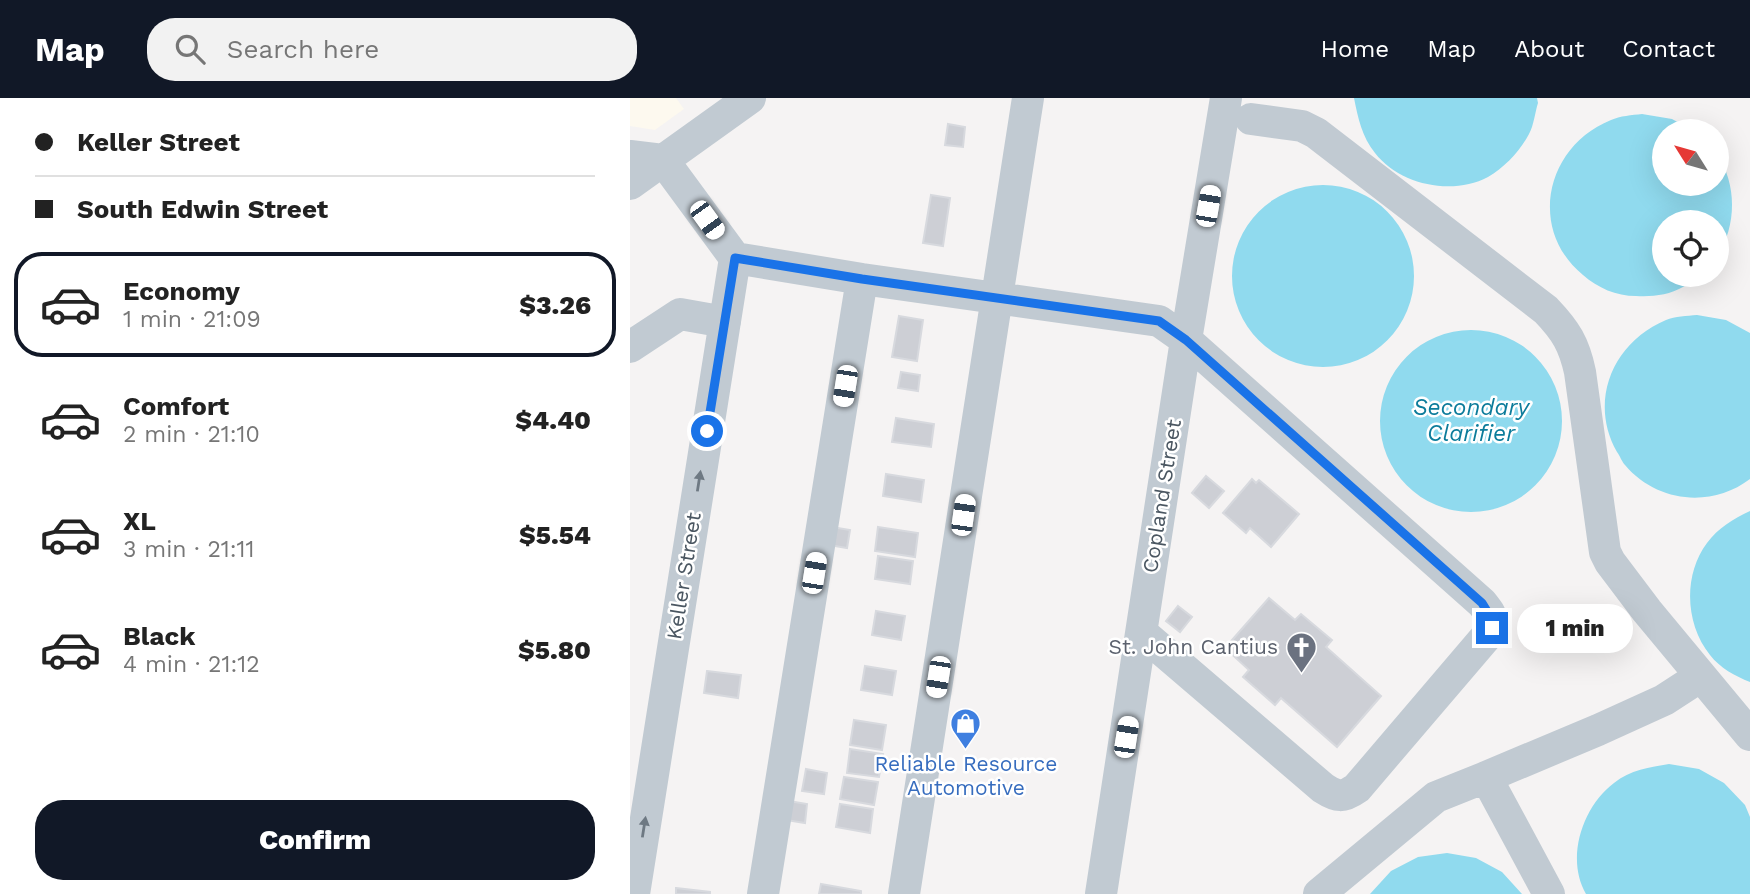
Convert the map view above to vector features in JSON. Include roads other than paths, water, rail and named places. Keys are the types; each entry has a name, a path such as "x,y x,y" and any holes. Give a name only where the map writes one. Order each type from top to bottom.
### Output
{"street":[{"path":"630,184 750,98"},
{"path":"904,894 1028,98"},
{"name":"Copland Street","path":"1101,894 1226,98"},
{"path":"1251,119 1302,126 1316,133 1546,310 1560,325 1571,340 1580,372 1605,552 1647,611 1750,735"},
{"path":"630,156 663,160 735,258 996,299 1159,321 1186,340 1482,603 1493,621 1485,638 1357,788 1341,796 1322,788 1142,633"},
{"name":"Keller Street","path":"634,894 735,258"},
{"path":"763,894 862,279"},
{"path":"630,347 680,314 725,322"},
{"path":"1319,894 1436,797 1664,700 1701,676"},
{"path":"1486,777 1549,894"}],"water":[{"path":"1354,98 1537,98 1538,103 1529,134 1506,163 1488,177 1474,183 1443,186 1412,180 1386,164 1375,153 1364,134"},
{"path":"1642,114 1672,119 1652,119 1652,196 1729,196 1729,183 1732,205 1729,227 1729,210 1652,210 1652,287 1682,287 1666,294 1629,296 1614,293 1595,284 1565,256 1555,235 1550,213 1552,190 1559,168 1571,149 1589,132 1622,117"},
{"name":"Secondary Clarifier","path":"1323,185 1358,192 1374,200 1387,212 1399,225 1407,241 1414,276 1407,311 1399,327 1387,340 1374,352 1358,360 1323,367 1288,360 1272,352 1259,340 1247,327 1239,311 1232,276 1239,241 1247,225 1259,212 1272,200 1288,192"},
{"path":"1697,315 1726,320 1750,333 1750,479 1719,494 1685,497 1653,487 1638,478 1624,464 1609,433 1605,413 1606,394 1611,375 1632,343 1647,330 1666,320"},
{"name":"Secondary Clarifier","path":"1471,330 1506,337 1522,345 1535,357 1547,370 1555,386 1562,421 1555,456 1547,472 1535,485 1522,497 1506,505 1471,512 1436,505 1420,497 1407,485 1395,472 1387,456 1380,421 1387,386 1395,370 1407,357 1420,345 1436,337"},
{"path":"1750,511 1750,682 1728,671 1710,655 1696,629 1690,599 1694,570 1707,543 1726,524"},
{"path":"1669,764 1699,769 1724,783 1745,805 1750,817 1750,894 1586,894 1577,865 1577,849 1586,819 1594,805 1614,783 1627,775"},
{"path":"1447,853 1476,858 1502,872 1522,894 1370,894 1391,871 1418,857"}],"place":[{"name":"St. John Cantius","path":"1301,674"},
{"name":"Reliable Resource Automotive","path":"966,751"}]}
